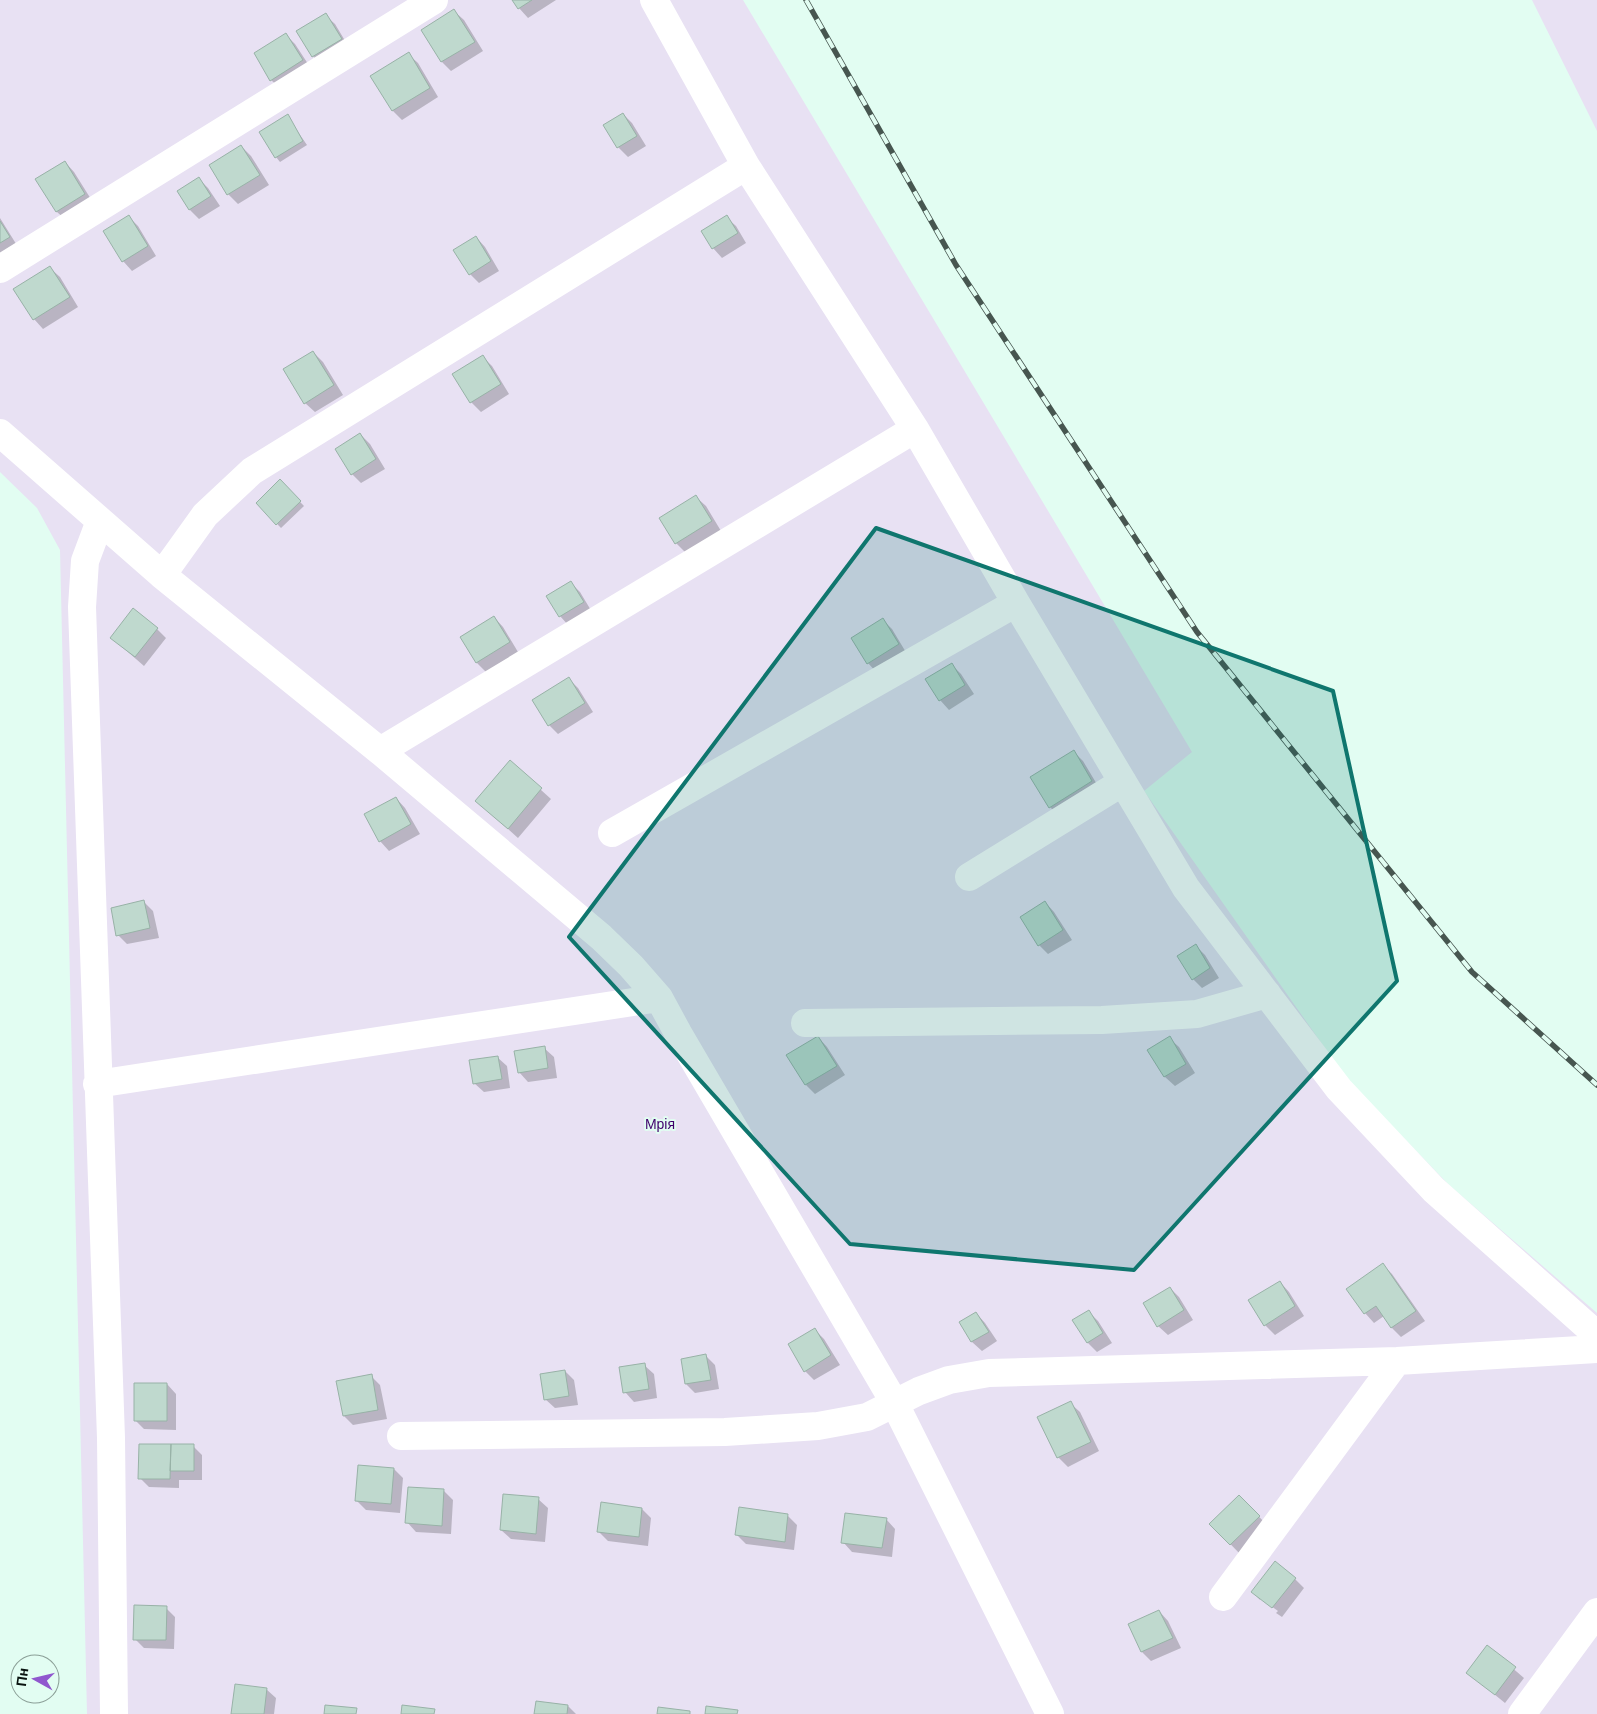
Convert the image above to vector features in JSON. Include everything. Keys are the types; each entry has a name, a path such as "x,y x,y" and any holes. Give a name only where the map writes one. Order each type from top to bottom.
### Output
{"street":[{"path":"0,269 434,0"},
{"path":"654,0 746,166 915,428 1016,603 1186,888 1339,1089 1434,1190 1597,1336"},
{"path":"162,575 205,515 252,471 746,166"},
{"path":"380,752 915,428"},
{"path":"0,433 162,575 380,752 601,937 631,966 659,998 894,1402 1050,1714"},
{"path":"100,521 85,560 82,607 97,1084 111,1438 114,1714"},
{"path":"612,833 1016,603"},
{"path":"969,877 1123,782"},
{"path":"805,1023 1102,1020 1197,1014 1267,994"},
{"path":"97,1084 659,998"},
{"path":"401,1436 725,1432 818,1426 866,1417 894,1402 948,1380 989,1373 1397,1361 1597,1349"},
{"path":"1223,1597 1397,1361"},
{"path":"1522,1714 1597,1612"}],"highlighted area":[{"path":"876,528 1333,691 1397,981 1134,1270 850,1244 569,937"}],"green space":[{"name":"Мрія","path":"0,0 743,0 1192,752 1144,791 1346,1078 1449,1185 1597,1313 1597,1714 87,1714 60,550 37,508 0,472"},
{"path":"1532,0 1597,0 1597,131"}],"building":[{"path":"512,0 532,0 518,9"},
{"path":"454,9 475,42 441,62 421,30"},
{"path":"326,13 342,39 312,57 296,31"},
{"path":"286,33 303,60 270,81 254,53"},
{"path":"409,52 430,88 392,111 370,76"},
{"path":"623,113 637,136 617,148 603,125"},
{"path":"288,114 303,141 275,158 259,132"},
{"path":"241,145 260,175 227,195 209,165"},
{"path":"65,161 85,194 56,212 35,179"},
{"path":"199,177 211,196 189,210 177,191"},
{"path":"129,215 148,246 122,262 103,231"},
{"path":"727,215 738,233 712,249 701,231"},
{"path":"0,221 10,237 0,243"},
{"path":"476,236 491,261 469,275 453,250"},
{"path":"50,266 70,297 33,320 13,289"},
{"path":"313,351 334,385 304,404 283,369"},
{"path":"483,355 501,384 470,403 452,374"},
{"path":"360,433 376,459 351,475 335,449"},
{"path":"280,479 301,501 276,525 256,503"},
{"path":"696,495 712,521 675,544 659,518"},
{"path":"571,581 584,602 559,617 546,596"},
{"path":"133,608 158,628 135,657 110,638"},
{"path":"494,616 510,642 476,663 460,637"},
{"path":"883,618 899,644 867,664 851,638"},
{"path":"952,663 965,685 939,701 925,679"},
{"path":"569,677 585,703 548,726 532,700"},
{"path":"1074,750 1092,781 1049,808 1030,777"},
{"path":"510,760 542,788 508,829 475,801"},
{"path":"396,797 411,824 379,842 364,814"},
{"path":"144,900 150,928 116,936 111,908"},
{"path":"1045,901 1063,930 1038,946 1020,917"},
{"path":"1196,944 1210,968 1192,980 1177,956"},
{"path":"818,1036 837,1066 805,1085 786,1055"},
{"path":"1170,1036 1186,1064 1164,1077 1147,1050"},
{"path":"545,1046 548,1068 518,1073 514,1051"},
{"path":"498,1056 502,1079 473,1084 469,1060"},
{"path":"1383,1263 1416,1311 1391,1328 1376,1306 1364,1314 1346,1289"},
{"path":"1280,1281 1295,1306 1264,1326 1248,1300"},
{"path":"1170,1287 1184,1310 1157,1327 1143,1303"},
{"path":"1089,1310 1103,1333 1087,1343 1072,1320"},
{"path":"976,1312 989,1332 971,1342 959,1322"},
{"path":"815,1328 831,1355 804,1372 788,1344"},
{"path":"706,1354 711,1380 685,1384 681,1359"},
{"path":"645,1363 649,1389 623,1393 619,1367"},
{"path":"565,1370 569,1396 544,1400 540,1374"},
{"path":"372,1374 378,1410 343,1416 336,1381"},
{"path":"134,1383 167,1383 167,1421 134,1421"},
{"path":"1071,1401 1091,1442 1057,1458 1037,1417"},
{"path":"139,1444 171,1444 170,1479 138,1479"},
{"path":"171,1444 194,1444 194,1471 170,1471"},
{"path":"358,1465 394,1468 391,1504 355,1501"},
{"path":"408,1487 444,1489 442,1526 405,1523"},
{"path":"503,1494 539,1497 536,1534 500,1530"},
{"path":"1239,1495 1260,1516 1230,1545 1209,1524"},
{"path":"601,1502 642,1508 639,1537 597,1532"},
{"path":"739,1507 788,1514 785,1542 735,1535"},
{"path":"845,1513 887,1518 882,1548 841,1543"},
{"path":"1275,1561 1296,1578 1272,1608 1251,1592"},
{"path":"134,1605 167,1606 166,1640 133,1640"},
{"path":"1159,1610 1173,1638 1141,1652 1128,1624"},
{"path":"1487,1645 1516,1667 1495,1695 1466,1673"},
{"path":"235,1684 267,1688 264,1714 231,1714"},
{"path":"536,1701 568,1705 567,1714 534,1714"},
{"path":"325,1705 357,1708 356,1714 324,1714"},
{"path":"402,1705 435,1709 434,1714 401,1714"},
{"path":"706,1706 738,1710 737,1714 705,1714"},
{"path":"658,1707 690,1711 690,1714 657,1714"}],"railway":[{"path":"806,0 956,265 1197,632 1472,972 1597,1085"}]}
